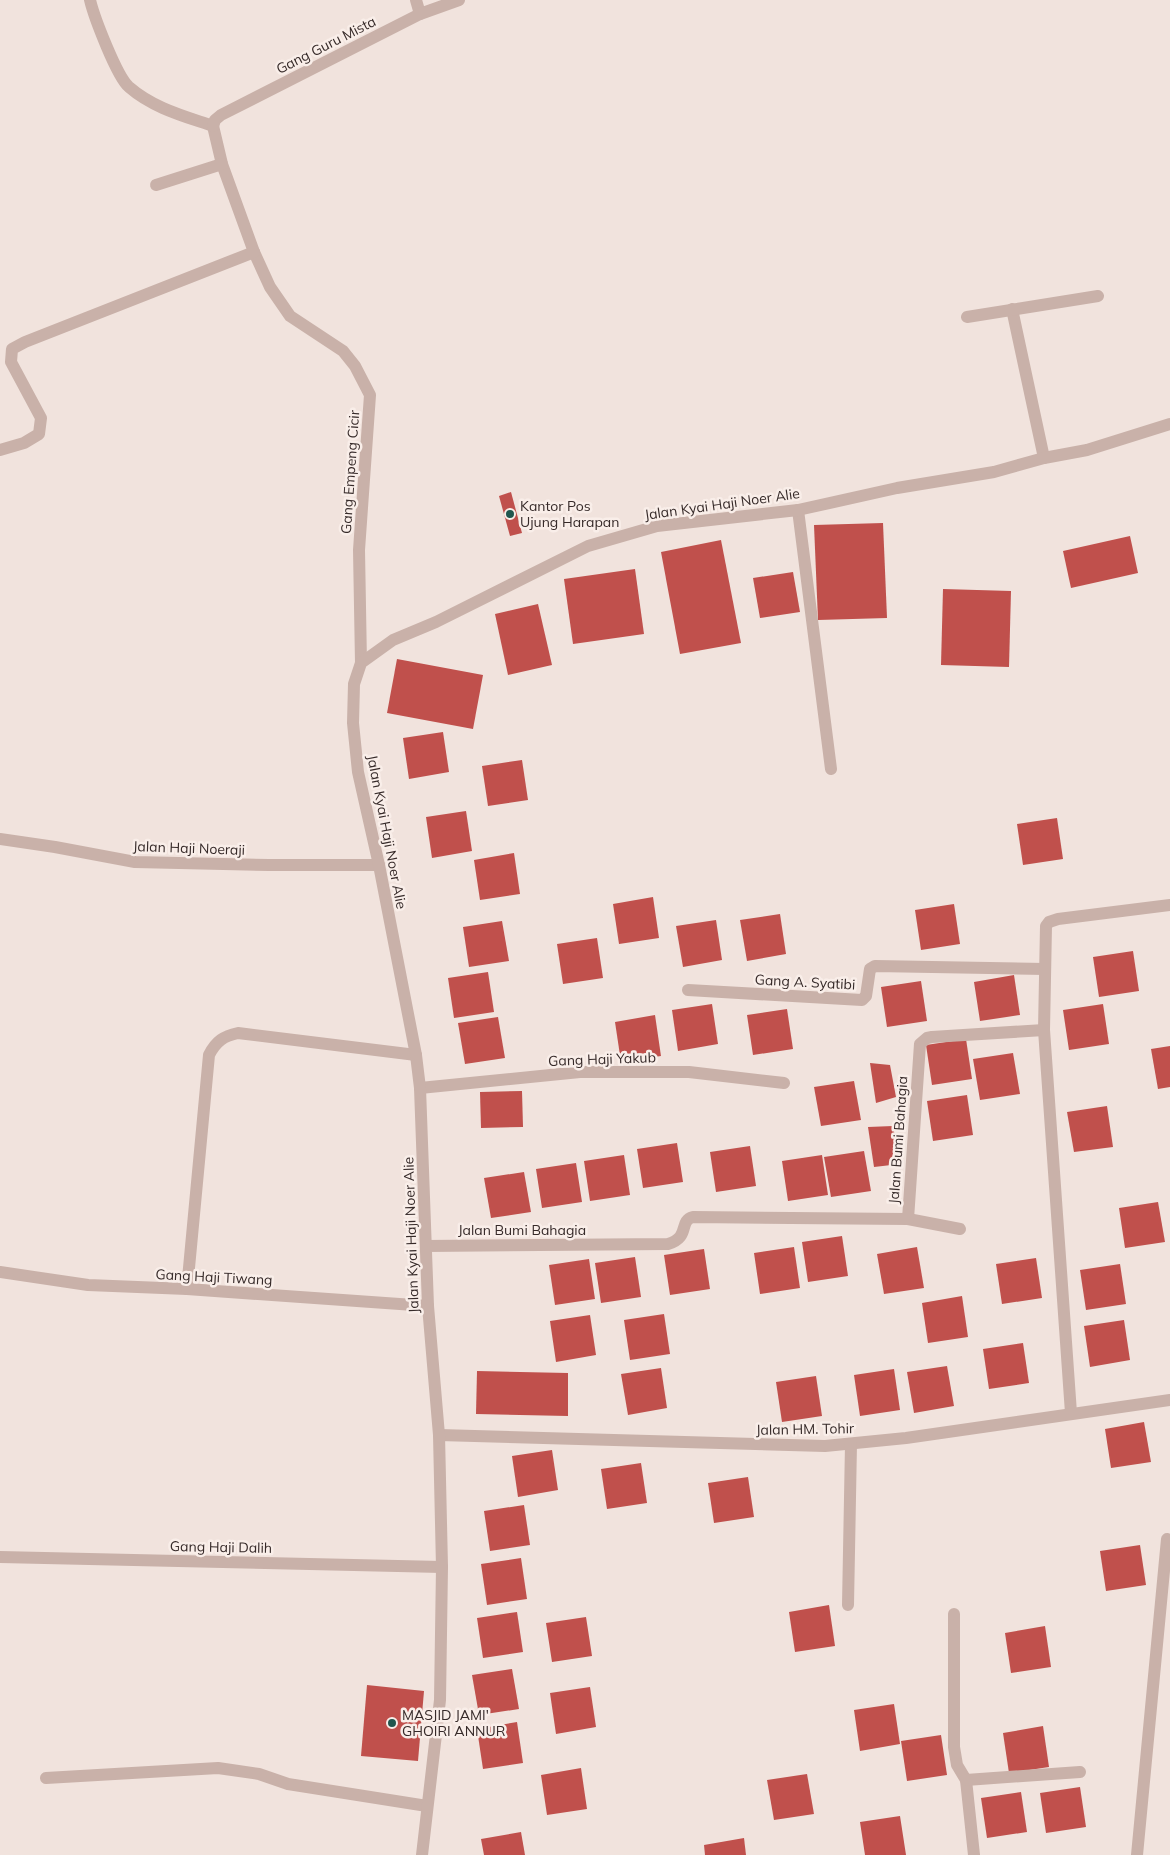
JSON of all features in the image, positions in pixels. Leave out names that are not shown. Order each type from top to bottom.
[{"type":"street","points":[[90,0],[94,17],[107,47],[128,86],[159,107],[213,126]]},
{"type":"street","points":[[416,0],[420,14]]},
{"type":"street","name":"Gang Guru Mista","points":[[213,126],[215,120],[221,115],[420,14],[459,0]]},
{"type":"street","name":"Gang Empeng Cicir","points":[[213,126],[222,164],[254,252],[270,287],[290,316],[343,351],[356,366],[370,395],[359,550],[361,663]]},
{"type":"street","points":[[156,185],[222,164]]},
{"type":"street","points":[[0,450],[24,443],[39,434],[41,418],[11,362],[12,349],[52,331],[254,252]]},
{"type":"street","points":[[967,317],[1098,296]]},
{"type":"street","points":[[1012,309],[1044,458]]},
{"type":"street","name":"Jalan Kyai Haji Noer Alie","points":[[422,1855],[440,1700],[442,1567],[438,1435],[428,1306],[420,1088],[416,1055],[379,865],[358,772],[353,723],[354,684],[361,663],[393,640],[452,614],[588,546],[657,526],[798,510],[897,488],[994,472],[1044,458],[1087,450],[1170,424]]},
{"type":"street","points":[[798,510],[831,769]]},
{"type":"street","name":"Jalan Haji Noeraji","points":[[0,839],[135,862],[379,865]]},
{"type":"street","points":[[1070,1413],[1044,1030],[1046,926],[1052,920],[1170,905]]},
{"type":"street","name":"Gang A. Syatibi","points":[[688,990],[862,1000],[866,996],[870,969],[875,966],[1044,969]]},
{"type":"street","name":"Jalan Bumi Bahagia","points":[[426,1246],[668,1244],[676,1242],[682,1237],[686,1222],[689,1218],[694,1217],[908,1219],[920,1044],[927,1038],[932,1037],[1044,1030]]},
{"type":"street","points":[[187,1289],[210,1054],[214,1044],[228,1035],[238,1033],[416,1055]]},
{"type":"street","name":"Gang Haji Yakub","points":[[420,1088],[580,1072],[689,1072],[784,1083]]},
{"type":"street","points":[[908,1219],[960,1229]]},
{"type":"street","name":"Gang Haji Tiwang","points":[[0,1272],[88,1285],[187,1289],[428,1306]]},
{"type":"street","name":"Jalan HM. Tohir","points":[[438,1435],[825,1446],[983,1427],[1170,1400]]},
{"type":"street","points":[[848,1605],[851,1444]]},
{"type":"street","points":[[1137,1855],[1167,1539]]},
{"type":"street","name":"Gang Haji Dalih","points":[[0,1557],[442,1567]]},
{"type":"street","points":[[954,1614],[954,1747],[957,1766],[966,1780],[974,1855]]},
{"type":"street","points":[[46,1778],[218,1768],[259,1774],[288,1784],[427,1806]]},
{"type":"street","points":[[966,1780],[1080,1772]]},
{"type":"building","name":"Kantor Pos Ujung Harapan","points":[[511,492],[522,533],[510,536],[499,496]]},
{"type":"building","points":[[883,523],[887,618],[818,620],[814,525]]},
{"type":"building","points":[[1130,536],[1138,573],[1071,588],[1063,551]]},
{"type":"building","points":[[721,540],[741,643],[680,654],[661,552]]},
{"type":"building","points":[[635,569],[644,634],[573,644],[564,579]]},
{"type":"building","points":[[793,572],[800,612],[760,618],[753,578]]},
{"type":"building","points":[[943,589],[1011,591],[1009,667],[941,665]]},
{"type":"building","points":[[538,604],[552,665],[508,675],[495,614]]},
{"type":"building","points":[[397,659],[483,675],[473,729],[387,713]]},
{"type":"building","points":[[443,732],[449,772],[409,779],[403,738]]},
{"type":"building","points":[[522,760],[528,800],[488,806],[482,766]]},
{"type":"building","points":[[466,811],[472,851],[432,858],[426,817]]},
{"type":"building","points":[[1057,818],[1063,859],[1023,865],[1017,824]]},
{"type":"building","points":[[514,853],[520,894],[480,900],[474,860]]},
{"type":"building","points":[[653,897],[659,938],[619,944],[613,904]]},
{"type":"building","points":[[954,904],[960,944],[921,950],[915,910]]},
{"type":"building","points":[[780,914],[786,954],[747,961],[740,920]]},
{"type":"building","points":[[716,920],[722,960],[683,967],[676,926]]},
{"type":"building","points":[[502,921],[509,961],[469,967],[463,927]]},
{"type":"building","points":[[597,938],[603,978],[563,984],[557,944]]},
{"type":"building","points":[[1133,951],[1139,991],[1099,997],[1093,957]]},
{"type":"building","points":[[488,972],[494,1012],[454,1018],[448,978]]},
{"type":"building","points":[[1014,975],[1020,1015],[980,1021],[974,982]]},
{"type":"building","points":[[921,981],[927,1021],[887,1027],[881,987]]},
{"type":"building","points":[[712,1004],[718,1044],[678,1051],[672,1010]]},
{"type":"building","points":[[1103,1004],[1109,1044],[1069,1050],[1063,1010]]},
{"type":"building","points":[[787,1009],[793,1049],[753,1055],[747,1015]]},
{"type":"building","points":[[655,1015],[661,1056],[621,1062],[615,1022]]},
{"type":"building","points":[[498,1017],[505,1058],[465,1064],[458,1023]]},
{"type":"building","points":[[966,1039],[972,1079],[932,1085],[926,1045]]},
{"type":"building","points":[[1170,1046],[1170,1087],[1158,1089],[1151,1049]]},
{"type":"building","points":[[1013,1053],[1020,1094],[980,1100],[973,1059]]},
{"type":"building","points":[[870,1063],[890,1065],[896,1097],[876,1103]]},
{"type":"building","points":[[854,1081],[861,1120],[821,1126],[814,1087]]},
{"type":"building","points":[[522,1091],[523,1127],[481,1128],[480,1092]]},
{"type":"building","points":[[967,1095],[973,1135],[933,1141],[927,1101]]},
{"type":"building","points":[[1107,1106],[1113,1147],[1074,1152],[1067,1112]]},
{"type":"building","points":[[893,1126],[900,1164],[874,1167],[868,1127]]},
{"type":"building","points":[[677,1143],[683,1182],[643,1188],[637,1149]]},
{"type":"building","points":[[750,1146],[756,1186],[716,1192],[710,1152]]},
{"type":"building","points":[[864,1151],[871,1191],[831,1197],[824,1157]]},
{"type":"building","points":[[624,1155],[630,1195],[590,1201],[584,1161]]},
{"type":"building","points":[[822,1155],[828,1195],[788,1201],[782,1161]]},
{"type":"building","points":[[576,1163],[582,1202],[542,1208],[536,1169]]},
{"type":"building","points":[[524,1172],[531,1212],[491,1218],[484,1178]]},
{"type":"building","points":[[1158,1202],[1165,1242],[1125,1248],[1119,1208]]},
{"type":"building","points":[[842,1236],[848,1276],[808,1282],[802,1242]]},
{"type":"building","points":[[794,1247],[800,1288],[760,1294],[754,1253]]},
{"type":"building","points":[[917,1247],[924,1288],[884,1294],[877,1254]]},
{"type":"building","points":[[704,1249],[710,1289],[670,1295],[664,1255]]},
{"type":"building","points":[[635,1257],[641,1297],[601,1303],[595,1263]]},
{"type":"building","points":[[1036,1258],[1042,1298],[1002,1304],[996,1264]]},
{"type":"building","points":[[589,1259],[595,1299],[555,1305],[549,1265]]},
{"type":"building","points":[[1120,1264],[1126,1304],[1086,1310],[1080,1270]]},
{"type":"building","points":[[962,1296],[968,1337],[928,1343],[922,1303]]},
{"type":"building","points":[[664,1314],[670,1354],[630,1360],[624,1320]]},
{"type":"building","points":[[590,1315],[596,1355],[556,1362],[550,1321]]},
{"type":"building","points":[[1124,1320],[1130,1360],[1090,1367],[1084,1326]]},
{"type":"building","points":[[1023,1343],[1029,1383],[989,1389],[983,1349]]},
{"type":"building","points":[[947,1366],[954,1406],[914,1413],[907,1372]]},
{"type":"building","points":[[661,1368],[667,1408],[628,1415],[621,1374]]},
{"type":"building","points":[[894,1369],[900,1410],[860,1416],[854,1375]]},
{"type":"building","points":[[477,1371],[568,1373],[568,1416],[476,1414]]},
{"type":"building","points":[[816,1376],[822,1416],[782,1422],[776,1382]]},
{"type":"building","points":[[1144,1422],[1151,1462],[1111,1468],[1105,1429]]},
{"type":"building","points":[[552,1450],[558,1490],[518,1497],[512,1456]]},
{"type":"building","points":[[641,1463],[647,1503],[607,1509],[601,1469]]},
{"type":"building","points":[[748,1477],[754,1517],[714,1523],[708,1483]]},
{"type":"building","points":[[524,1505],[530,1545],[490,1551],[484,1511]]},
{"type":"building","points":[[1140,1545],[1146,1585],[1106,1591],[1100,1551]]},
{"type":"building","points":[[521,1558],[527,1599],[487,1605],[481,1564]]},
{"type":"building","points":[[829,1605],[835,1646],[795,1652],[789,1612]]},
{"type":"building","points":[[517,1612],[523,1652],[483,1658],[477,1618]]},
{"type":"building","points":[[586,1617],[592,1656],[552,1662],[546,1623]]},
{"type":"building","points":[[1045,1626],[1051,1667],[1011,1673],[1005,1633]]},
{"type":"building","points":[[512,1669],[519,1709],[479,1715],[472,1675]]},
{"type":"building","name":"MASJID JAMI' GHOIRI ANNUR","points":[[367,1685],[424,1691],[418,1761],[361,1756]]},
{"type":"building","points":[[590,1687],[596,1727],[556,1734],[550,1693]]},
{"type":"building","points":[[894,1704],[900,1744],[860,1751],[854,1710]]},
{"type":"building","points":[[517,1722],[523,1763],[483,1769],[477,1729]]},
{"type":"building","points":[[1043,1726],[1049,1767],[1009,1773],[1003,1733]]},
{"type":"building","points":[[941,1735],[947,1775],[907,1781],[901,1741]]},
{"type":"building","points":[[581,1768],[587,1809],[547,1815],[541,1775]]},
{"type":"building","points":[[807,1774],[814,1814],[774,1820],[767,1780]]},
{"type":"building","points":[[1080,1787],[1086,1827],[1046,1833],[1040,1793]]},
{"type":"building","points":[[1021,1792],[1027,1832],[987,1838],[981,1798]]},
{"type":"building","points":[[900,1816],[906,1855],[865,1855],[860,1822]]},
{"type":"building","points":[[521,1832],[525,1855],[484,1855],[481,1839]]},
{"type":"building","points":[[744,1838],[746,1855],[705,1855],[704,1845]]},
{"type":"place","name":"Kantor Pos Ujung Harapan","points":[[510,514]]},
{"type":"place","name":"MASJID JAMI' GHOIRI ANNUR","points":[[392,1723]]}]
